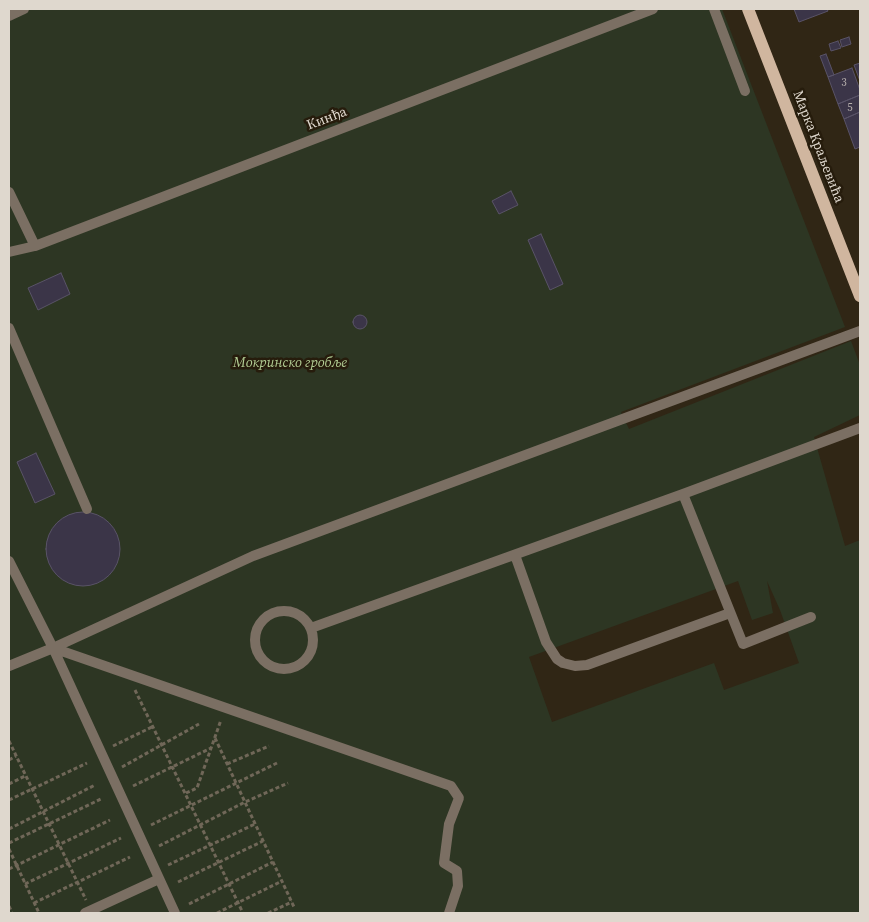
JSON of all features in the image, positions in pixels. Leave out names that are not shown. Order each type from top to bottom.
[{"type":"main road","name":"Марка Краљевића","points":[[748,9],[860,296]]},
{"type":"lane","points":[[9,16],[24,9]]},
{"type":"lane","name":"Кинђа","points":[[9,252],[35,246],[653,9]]},
{"type":"lane","points":[[714,9],[745,92]]},
{"type":"lane","points":[[9,192],[35,246]]},
{"type":"lane","points":[[9,328],[87,509]]},
{"type":"lane","points":[[9,666],[53,648],[253,556],[860,331]]},
{"type":"lane","points":[[311,628],[860,428]]},
{"type":"lane","points":[[683,494],[743,644],[811,617]]},
{"type":"lane","points":[[515,554],[546,642],[557,659],[563,663],[575,666],[587,665],[730,613]]},
{"type":"lane","points":[[9,561],[53,648],[175,913]]},
{"type":"lane","points":[[285,611],[294,613],[306,620],[311,628],[314,638],[312,648],[308,656],[298,666],[278,669],[265,662],[259,655],[256,642],[257,632],[264,620],[271,614],[285,611]]},
{"type":"lane","points":[[53,648],[451,786],[459,798],[449,824],[444,863],[457,871],[458,886],[449,913]]},
{"type":"lane","points":[[88,912],[159,879]]},
{"type":"path","points":[[124,672],[142,701],[243,913]]},
{"type":"path","points":[[186,794],[197,788],[225,708]]},
{"type":"path","points":[[122,767],[198,724]]},
{"type":"path","points":[[113,746],[154,726]]},
{"type":"path","points":[[215,738],[294,907]]},
{"type":"path","points":[[9,741],[77,882],[88,912]]},
{"type":"path","points":[[227,764],[270,746]]},
{"type":"path","points":[[133,786],[211,748]]},
{"type":"path","points":[[9,760],[16,756]]},
{"type":"path","points":[[9,800],[87,763]]},
{"type":"path","points":[[152,825],[277,763]]},
{"type":"path","points":[[9,784],[25,776]]},
{"type":"path","points":[[158,846],[245,802],[288,784]]},
{"type":"path","points":[[9,829],[95,785]]},
{"type":"path","points":[[9,843],[102,799]]},
{"type":"path","points":[[9,869],[110,820]]},
{"type":"path","points":[[168,865],[255,824]]},
{"type":"path","points":[[25,884],[121,838]]},
{"type":"path","points":[[178,882],[263,841]]},
{"type":"path","points":[[9,849],[39,913]]},
{"type":"path","points":[[34,903],[130,857]]},
{"type":"path","points":[[190,904],[273,862]]},
{"type":"path","points":[[217,913],[282,881]]},
{"type":"path","points":[[268,913],[292,902]]},
{"type":"path","points":[[9,906],[12,913]]},
{"type":"green space","name":"Мокринско гробље","points":[[9,9],[722,9],[845,327],[621,412],[629,429],[851,341],[860,365],[860,415],[814,437],[845,546],[860,540],[860,913],[9,913]],"holes":[[[738,581],[752,620],[773,613],[767,581],[780,610],[799,663],[724,690],[714,663],[552,722],[529,657]]]},
{"type":"building","points":[[794,9],[827,9],[828,11],[799,22]]},
{"type":"building","points":[[849,37],[851,44],[842,47],[840,40]]},
{"type":"building","points":[[838,41],[841,48],[831,51],[829,44]]},
{"type":"building","points":[[826,54],[834,75],[828,77],[820,56]]},
{"type":"building","points":[[860,63],[860,81],[854,65]]},
{"type":"building","points":[[852,68],[860,95],[838,104],[828,77]]},
{"type":"building","points":[[860,95],[860,112],[844,119],[838,104]]},
{"type":"building","points":[[860,112],[860,147],[855,149],[844,119]]},
{"type":"building","points":[[511,191],[518,205],[499,214],[492,201]]},
{"type":"building","points":[[541,234],[563,284],[550,290],[528,240]]},
{"type":"building","points":[[61,273],[70,294],[38,310],[28,288]]},
{"type":"building","points":[[360,315],[365,317],[367,322],[365,327],[360,329],[355,327],[353,322],[355,317]]},
{"type":"building","points":[[36,453],[55,494],[35,503],[17,462]]},
{"type":"building","points":[[83,512],[97,515],[109,523],[117,535],[120,549],[117,563],[109,575],[97,583],[83,586],[69,583],[57,575],[49,563],[46,549],[49,535],[57,523],[69,515]]}]
